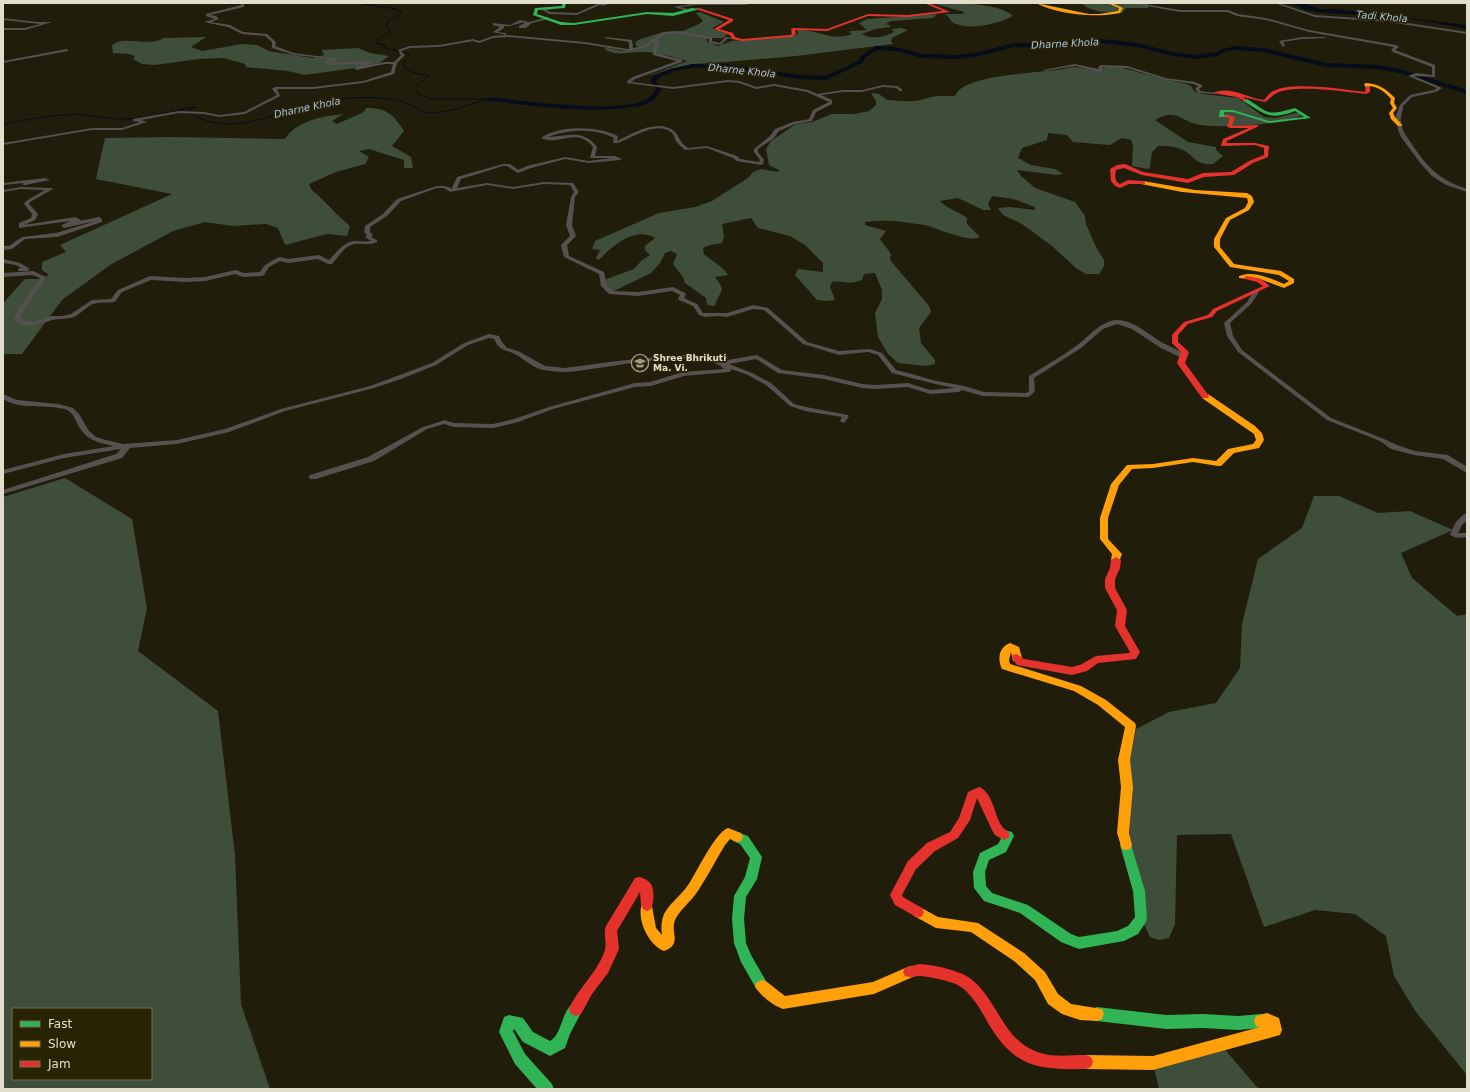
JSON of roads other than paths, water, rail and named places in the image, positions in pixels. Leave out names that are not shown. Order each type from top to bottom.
[{"type":"street","points":[[242,3],[243,6],[209,14],[207,16],[215,17],[217,19],[206,22],[229,26],[242,33],[266,35],[274,42],[273,47],[294,54],[338,59],[326,62],[327,64],[370,62],[356,69],[385,63],[395,63]]},
{"type":"street","points":[[562,5],[543,10],[553,13],[577,14],[600,4],[603,5],[610,3]]},
{"type":"street","points":[[733,38],[732,34],[716,29],[732,21],[730,19],[714,14],[708,10],[687,10],[676,7],[697,4],[722,3],[732,5],[754,3]]},
{"type":"street","points":[[3,144],[92,129],[122,129],[145,122],[134,120],[179,112],[204,113],[219,116],[245,113],[279,95],[274,89],[276,88],[313,88],[363,82],[393,73],[395,63],[403,55],[399,51],[410,47],[439,46],[473,40],[479,42],[493,37],[521,36],[631,50],[644,47],[664,33],[676,32],[711,38],[710,42],[714,44],[721,44],[726,38],[742,40],[791,36],[794,34],[793,29],[798,27],[827,30],[852,22],[864,16],[908,16],[948,12],[926,3]]},
{"type":"street","points":[[1038,3],[1079,14],[1104,15],[1120,12],[1121,8],[1109,3]]},
{"type":"street","points":[[1132,3],[1180,11],[1228,11],[1236,15],[1266,19],[1302,29],[1397,47],[1393,51],[1410,56],[1434,67],[1434,76],[1416,74],[1410,76],[1440,88],[1435,91],[1416,94],[1407,98],[1401,106],[1398,116],[1402,134],[1411,145],[1416,156],[1434,176],[1449,186],[1467,191]]},
{"type":"street","points":[[1276,3],[1315,16],[1388,21],[1467,33]]},
{"type":"street","points":[[562,5],[535,10],[535,15],[548,18],[555,23],[565,24],[606,21],[618,16],[633,14],[680,14],[687,10]]},
{"type":"street","points":[[531,38],[522,35],[499,34],[495,32],[503,27],[494,24],[511,26],[520,21],[528,22],[520,27],[525,28],[531,22],[548,18]]},
{"type":"street","points":[[3,19],[37,23],[50,22],[25,29],[3,29]]},
{"type":"street","points":[[606,38],[631,41],[631,50]]},
{"type":"street","points":[[1283,46],[1281,41],[1289,38],[1362,41]]},
{"type":"street","points":[[457,190],[454,186],[458,178],[503,165],[508,165],[518,172],[529,167],[565,158],[576,158],[589,162],[620,159],[615,157],[592,157],[595,147],[592,142],[586,138],[573,136],[543,138],[570,130],[583,130],[611,134],[616,137],[615,142],[618,142],[640,132],[653,128],[664,127],[673,132],[678,138],[678,141],[686,149],[707,147],[735,157],[738,160],[761,164],[762,160],[756,152],[756,149],[772,137],[777,130],[794,123],[811,120],[814,111],[831,103],[829,100],[815,95],[808,90],[798,90],[776,85],[756,88],[740,82],[728,81],[673,88],[630,84],[628,82],[634,78],[681,61],[654,54],[657,43],[656,39]]},
{"type":"street","points":[[3,62],[66,50]]},
{"type":"street","points":[[1045,70],[1075,65],[1100,71],[1101,66],[1127,66],[1166,79],[1195,83],[1200,85],[1200,88],[1197,89],[1199,92],[1237,92],[1256,101],[1265,101],[1274,92],[1308,88],[1366,93],[1368,92],[1368,86],[1366,84],[1372,84],[1384,88],[1393,99],[1392,103],[1395,108],[1391,113],[1393,118],[1400,125]]},
{"type":"street","points":[[815,95],[843,91],[862,91],[883,86],[897,87],[901,90]]},
{"type":"street","points":[[547,1089],[520,1059],[506,1032],[509,1022],[518,1023],[528,1037],[550,1049],[560,1043],[564,1031],[587,990],[603,969],[612,950],[611,930],[624,905],[639,882],[646,887],[648,922],[654,938],[664,944],[669,940],[667,927],[670,916],[691,891],[721,841],[728,833],[744,840],[756,857],[751,879],[740,896],[738,919],[740,943],[746,958],[763,987],[784,1003],[874,988],[916,970],[941,974],[965,982],[980,998],[1005,1039],[1024,1054],[1052,1063],[1100,1061],[1153,1063],[1275,1030],[1274,1023],[1267,1020],[1238,1023],[1203,1021],[1166,1022],[1134,1017],[1080,1013],[1067,1009],[1054,999],[1040,976],[1019,957],[973,927],[936,922],[899,901],[896,895],[912,865],[931,847],[954,835],[964,820],[972,794],[979,792],[984,796],[992,811],[994,826],[998,832],[1008,836],[1006,844],[998,852],[984,857],[979,872],[980,888],[988,897],[1024,909],[1066,938],[1079,943],[1119,937],[1133,930],[1141,918],[1139,892],[1123,834],[1127,787],[1124,760],[1131,726],[1113,709],[1097,698],[1070,686],[1017,672],[1006,666],[1004,660],[1006,650],[1010,647],[1015,649],[1018,653],[1017,658],[1021,662],[1072,671],[1083,668],[1096,660],[1132,656],[1135,652],[1120,626],[1122,610],[1110,588],[1110,579],[1115,568],[1117,554],[1104,539],[1104,518],[1115,484],[1130,467],[1153,466],[1193,460],[1218,464],[1231,451],[1256,446],[1260,440],[1258,433],[1252,428],[1214,404],[1202,394],[1181,363],[1185,352],[1175,343],[1175,335],[1186,323],[1210,316],[1215,310],[1266,286],[1266,284],[1259,280],[1241,277],[1244,275],[1257,276],[1284,286],[1292,280],[1281,273],[1232,266],[1218,247],[1217,239],[1228,219],[1247,209],[1251,202],[1250,197],[1240,193],[1223,195],[1165,189],[1139,182],[1128,182],[1120,186],[1115,184],[1112,179],[1113,169],[1119,166],[1125,166],[1142,173],[1188,181],[1203,176],[1232,174],[1251,162],[1266,156],[1266,147],[1262,145],[1240,143],[1223,145],[1226,140],[1257,126],[1231,127],[1229,126],[1233,117],[1221,116],[1222,110],[1233,111],[1269,122],[1284,122],[1309,118],[1295,109],[1278,116],[1267,115],[1242,98],[1215,93]]},
{"type":"street","points":[[3,184],[45,179],[48,180],[3,189]]},
{"type":"street","points":[[3,275],[33,273],[42,277],[22,308],[17,319],[25,323],[36,324],[52,318],[62,318],[73,315],[94,302],[113,302],[120,291],[150,278],[185,280],[205,279],[236,272],[243,275],[262,274],[267,266],[279,259],[288,261],[319,257],[330,263],[345,246],[353,243],[371,243],[375,241],[368,238],[370,235],[367,232],[368,226],[385,215],[399,200],[437,187],[445,187],[450,191],[487,184],[513,188],[544,183],[571,184],[577,192],[573,197],[569,225],[573,236],[564,244],[568,257],[602,273],[604,286],[611,293],[638,294],[674,289],[683,294],[681,299],[695,305],[701,314],[705,316],[718,314],[727,315],[753,307],[761,307],[766,309],[805,343],[839,353],[868,350],[880,354],[894,372],[910,375],[931,382],[964,388],[974,392]]},
{"type":"street","points":[[3,189],[51,189],[28,200],[26,204],[35,214],[33,219],[21,224],[21,227],[54,223],[76,218],[78,220],[64,226],[99,219],[99,222],[85,225],[57,235],[24,238],[10,248],[3,248]]},
{"type":"street","points":[[3,261],[18,264],[27,269],[3,271]]},
{"type":"street","points":[[1256,292],[1249,302],[1228,323],[1230,336],[1240,351],[1329,418],[1382,440],[1394,447],[1414,453],[1445,457],[1467,471]]},
{"type":"street","points":[[722,363],[757,357],[780,372],[824,376],[862,386],[875,387],[908,385],[930,392],[954,390],[983,394],[1028,395],[1032,391],[1031,377],[1079,348],[1101,328],[1116,322],[1135,327],[1159,344],[1177,352],[1184,357]]},
{"type":"street","points":[[3,472],[64,456],[128,446],[177,442],[227,431],[284,410],[372,387],[419,370],[440,360],[466,344],[489,336],[497,337],[499,343],[505,349],[516,352],[543,368],[564,370],[616,363],[681,357],[699,358],[722,363],[753,375],[775,389],[786,402],[804,409],[827,411],[846,416],[843,421]]},
{"type":"street","points":[[314,477],[371,459],[425,428],[444,422],[454,425],[492,426],[516,421],[551,408],[635,385],[651,384],[683,374],[729,370],[722,363]]},
{"type":"street","points":[[3,396],[17,402],[66,407],[76,412],[89,436],[102,442],[128,446]]},
{"type":"street","points":[[3,492],[119,456],[128,446]]},
{"type":"street","points":[[1467,516],[1455,528],[1454,534],[1460,536],[1467,534]]},
{"type":"water","name":"Tadi Khola","points":[[1292,3],[1303,3],[1319,9],[1336,9],[1467,25],[1467,29],[1414,19],[1317,12],[1305,10]]},
{"type":"waterway","points":[[366,3],[364,4],[395,9],[402,13],[388,21],[387,26],[391,30],[375,43],[384,45],[385,48],[410,54],[404,62],[404,67],[412,72],[429,76],[415,87],[419,95],[432,99],[487,99]]},
{"type":"waterway","name":"Dharne Khola","points":[[490,99],[603,108],[625,106],[644,103],[655,96],[659,89],[653,81],[655,77],[672,70],[692,66],[718,65],[800,77],[826,78],[860,62],[864,56],[876,48],[896,49],[922,56],[957,57],[975,55],[1014,45],[1047,46],[1093,40],[1137,45],[1173,54],[1195,57],[1218,54],[1224,50],[1237,48],[1263,50],[1327,65],[1378,67],[1400,71],[1467,92]]},
{"type":"waterway","name":"Dharne Khola","points":[[3,124],[50,116],[76,114],[117,119],[135,119],[195,107],[188,112],[206,121],[225,124],[243,123],[262,119],[318,102],[337,99],[389,99],[409,104],[427,113],[438,113],[453,110],[490,99]]},
{"type":"place","name":"Shree Bhrikuti Ma. Vi.","points":[[640,363]]}]
